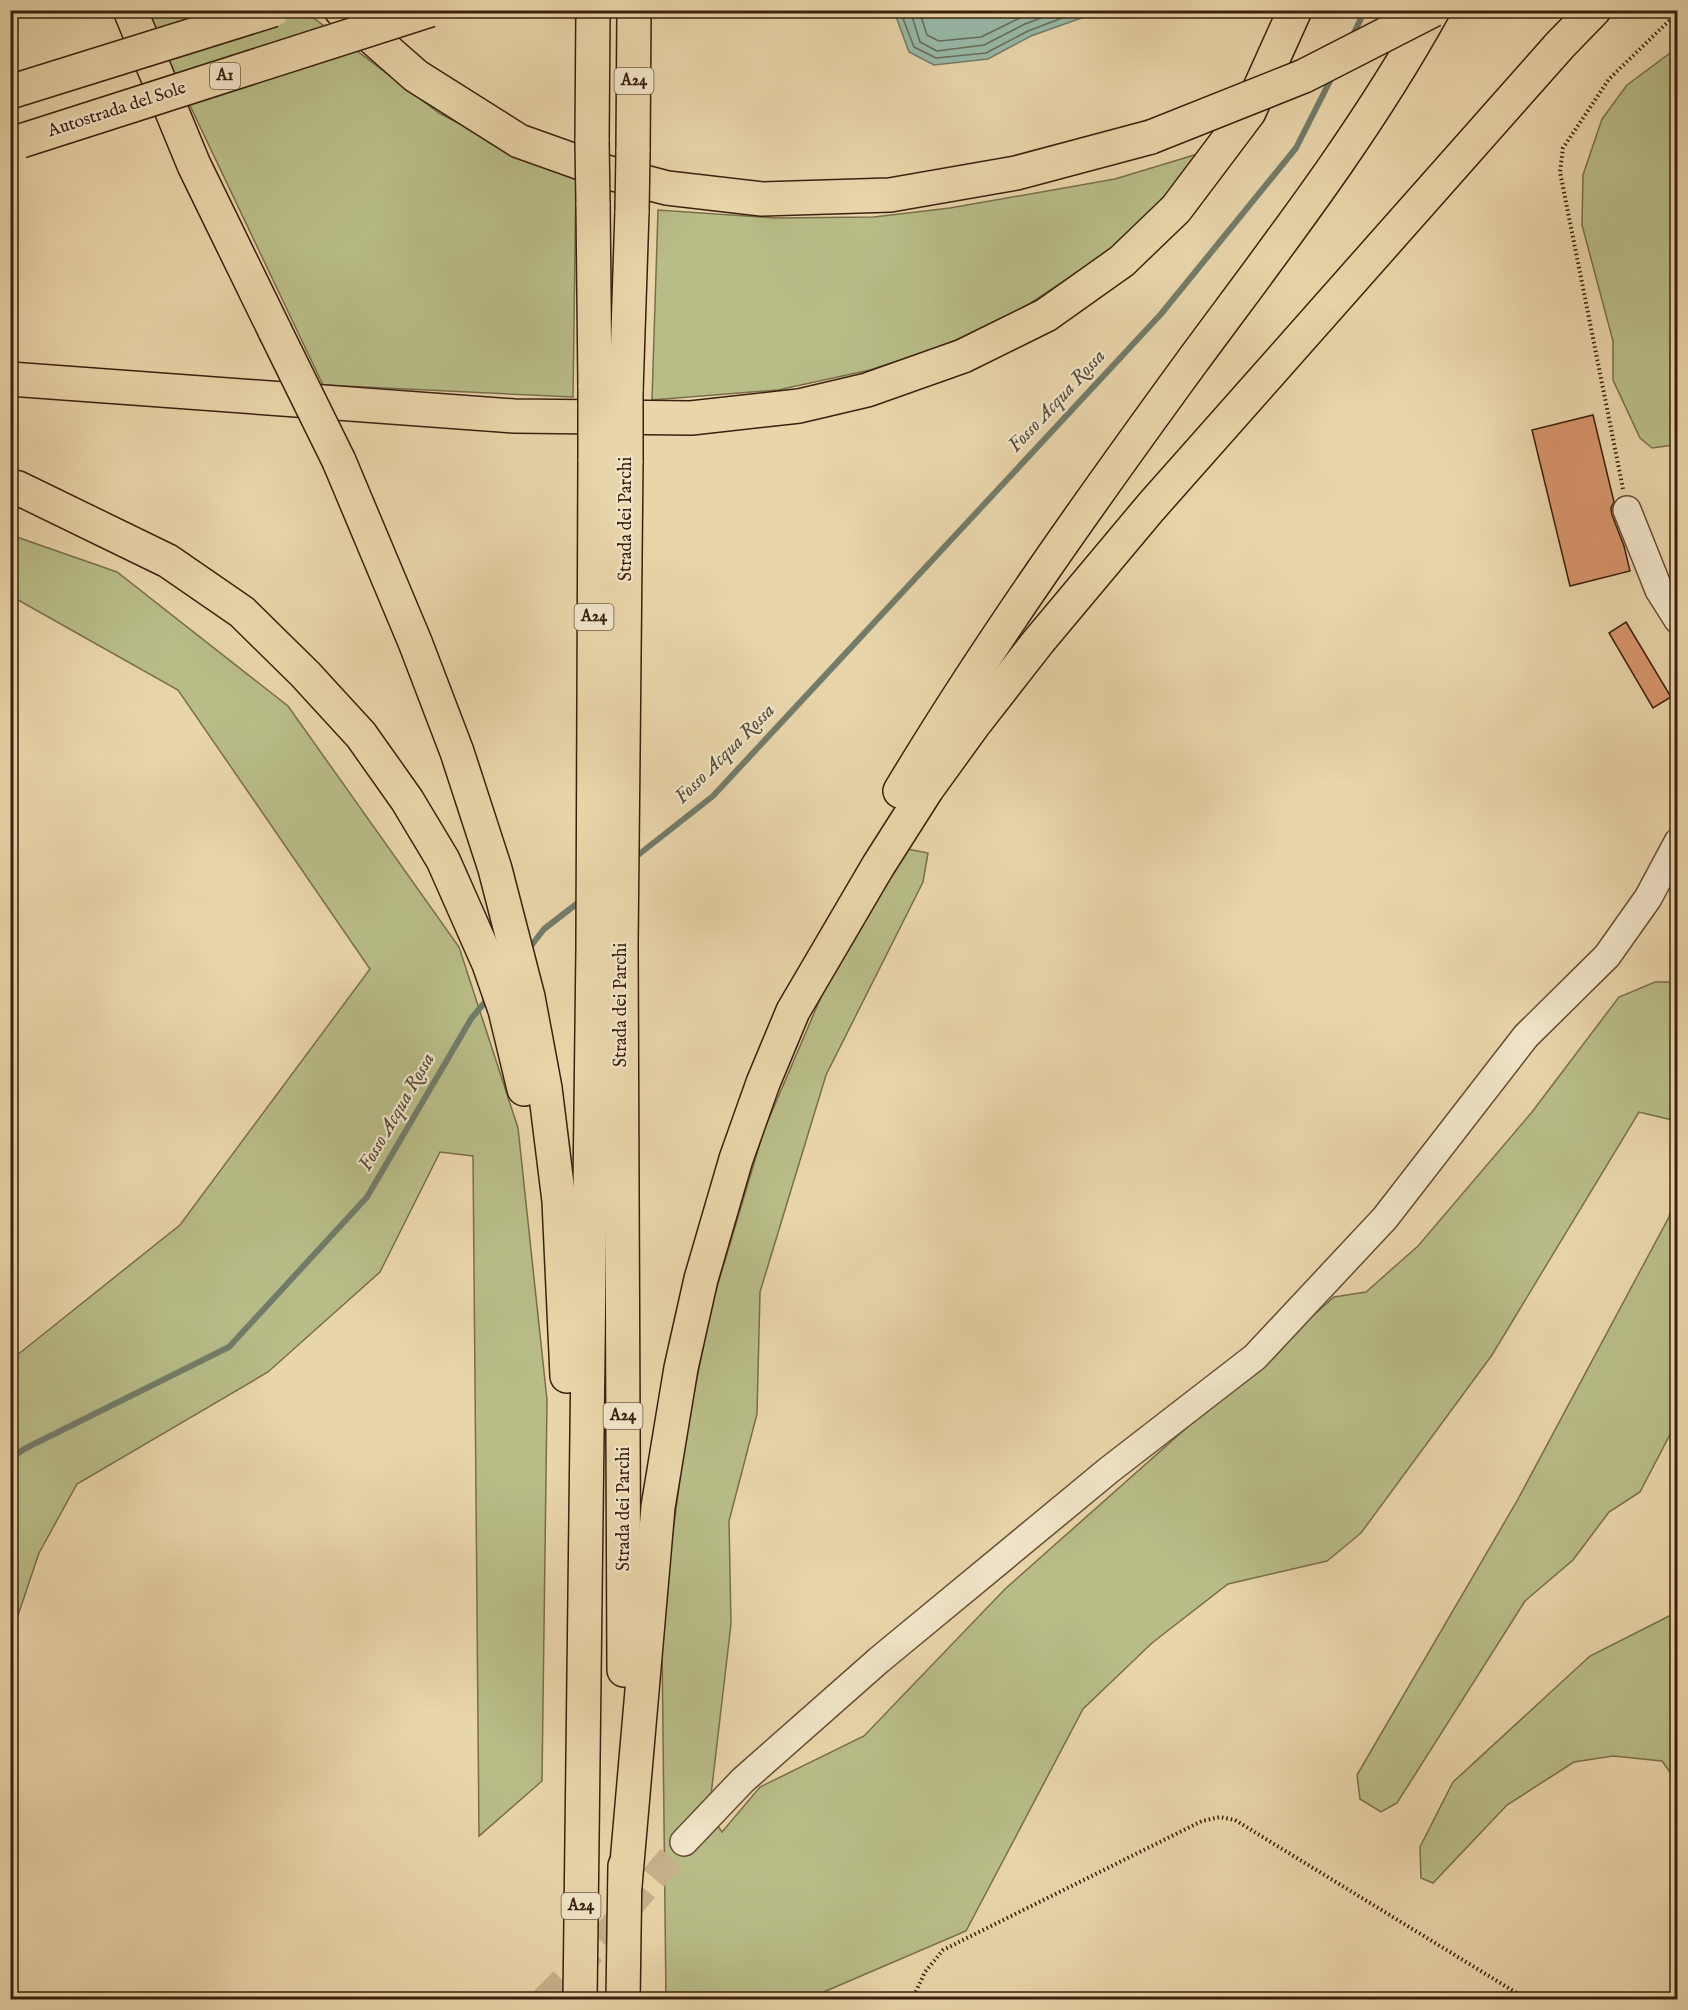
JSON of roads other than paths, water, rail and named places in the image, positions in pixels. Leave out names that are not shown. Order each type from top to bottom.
[{"type":"highway","points":[[130,10],[194,165],[339,460],[419,653],[457,752],[495,869],[516,1004],[545,1088],[559,1202],[582,1813]]},
{"type":"highway","points":[[10,92],[273,10]]},
{"type":"highway","points":[[341,10],[416,76],[519,141],[606,172],[666,188],[762,199],[890,195],[1016,173],[1151,137],[1304,76],[1433,10]]},
{"type":"highway","name":"Autostrada del Sole","points":[[16,142],[430,10]]},
{"type":"highway","points":[[10,379],[514,416],[691,418],[799,406],[867,390],[963,356],[1046,315],[1122,261],[1176,209],[1249,111],[1295,10]]},
{"type":"highway","points":[[625,1886],[658,1507],[681,1368],[701,1279],[736,1159],[763,1083],[813,960],[843,893],[889,810],[1003,629],[1079,518],[1336,163],[1396,73],[1433,10]]},
{"type":"highway","points":[[793,1011],[878,866],[927,789],[1038,642],[1151,507],[1560,45],[1594,10]]},
{"type":"highway","name":"Strada dei Parchi","points":[[580,2000],[582,1813],[607,947],[611,459],[611,390],[593,203],[593,13]]},
{"type":"highway","name":"Strada dei Parchi","points":[[611,390],[632,211],[634,16]]},
{"type":"highway","points":[[10,486],[168,561],[242,612],[305,674],[361,735],[407,800],[443,860],[489,964],[516,1004]]},
{"type":"highway","name":"Strada dei Parchi","points":[[607,947],[625,1886],[623,2000]]},
{"type":"lane","points":[[1628,510],[1659,590],[1677,620]]},
{"type":"lane","points":[[684,1842],[743,1780],[879,1660],[1109,1470],[1255,1357],[1385,1218],[1526,1036],[1607,956],[1648,898],[1677,842]]},
{"type":"water","points":[[899,11],[1101,11],[1031,36],[988,59],[934,65],[909,52],[895,14]]},
{"type":"waterway","name":"Fosso Acqua Rossa","points":[[1352,37],[1365,10]]},
{"type":"waterway","name":"Fosso Acqua Rossa","points":[[633,859],[713,796],[1161,314],[1296,148],[1333,75]]},
{"type":"waterway","name":"Fosso Acqua Rossa","points":[[527,951],[544,929],[583,899]]},
{"type":"waterway","name":"Fosso Acqua Rossa","points":[[10,1459],[24,1449],[229,1347],[367,1197],[471,1019],[490,996]]},
{"type":"tunnel","points":[[544,2000],[589,1955],[684,1842]]}]
